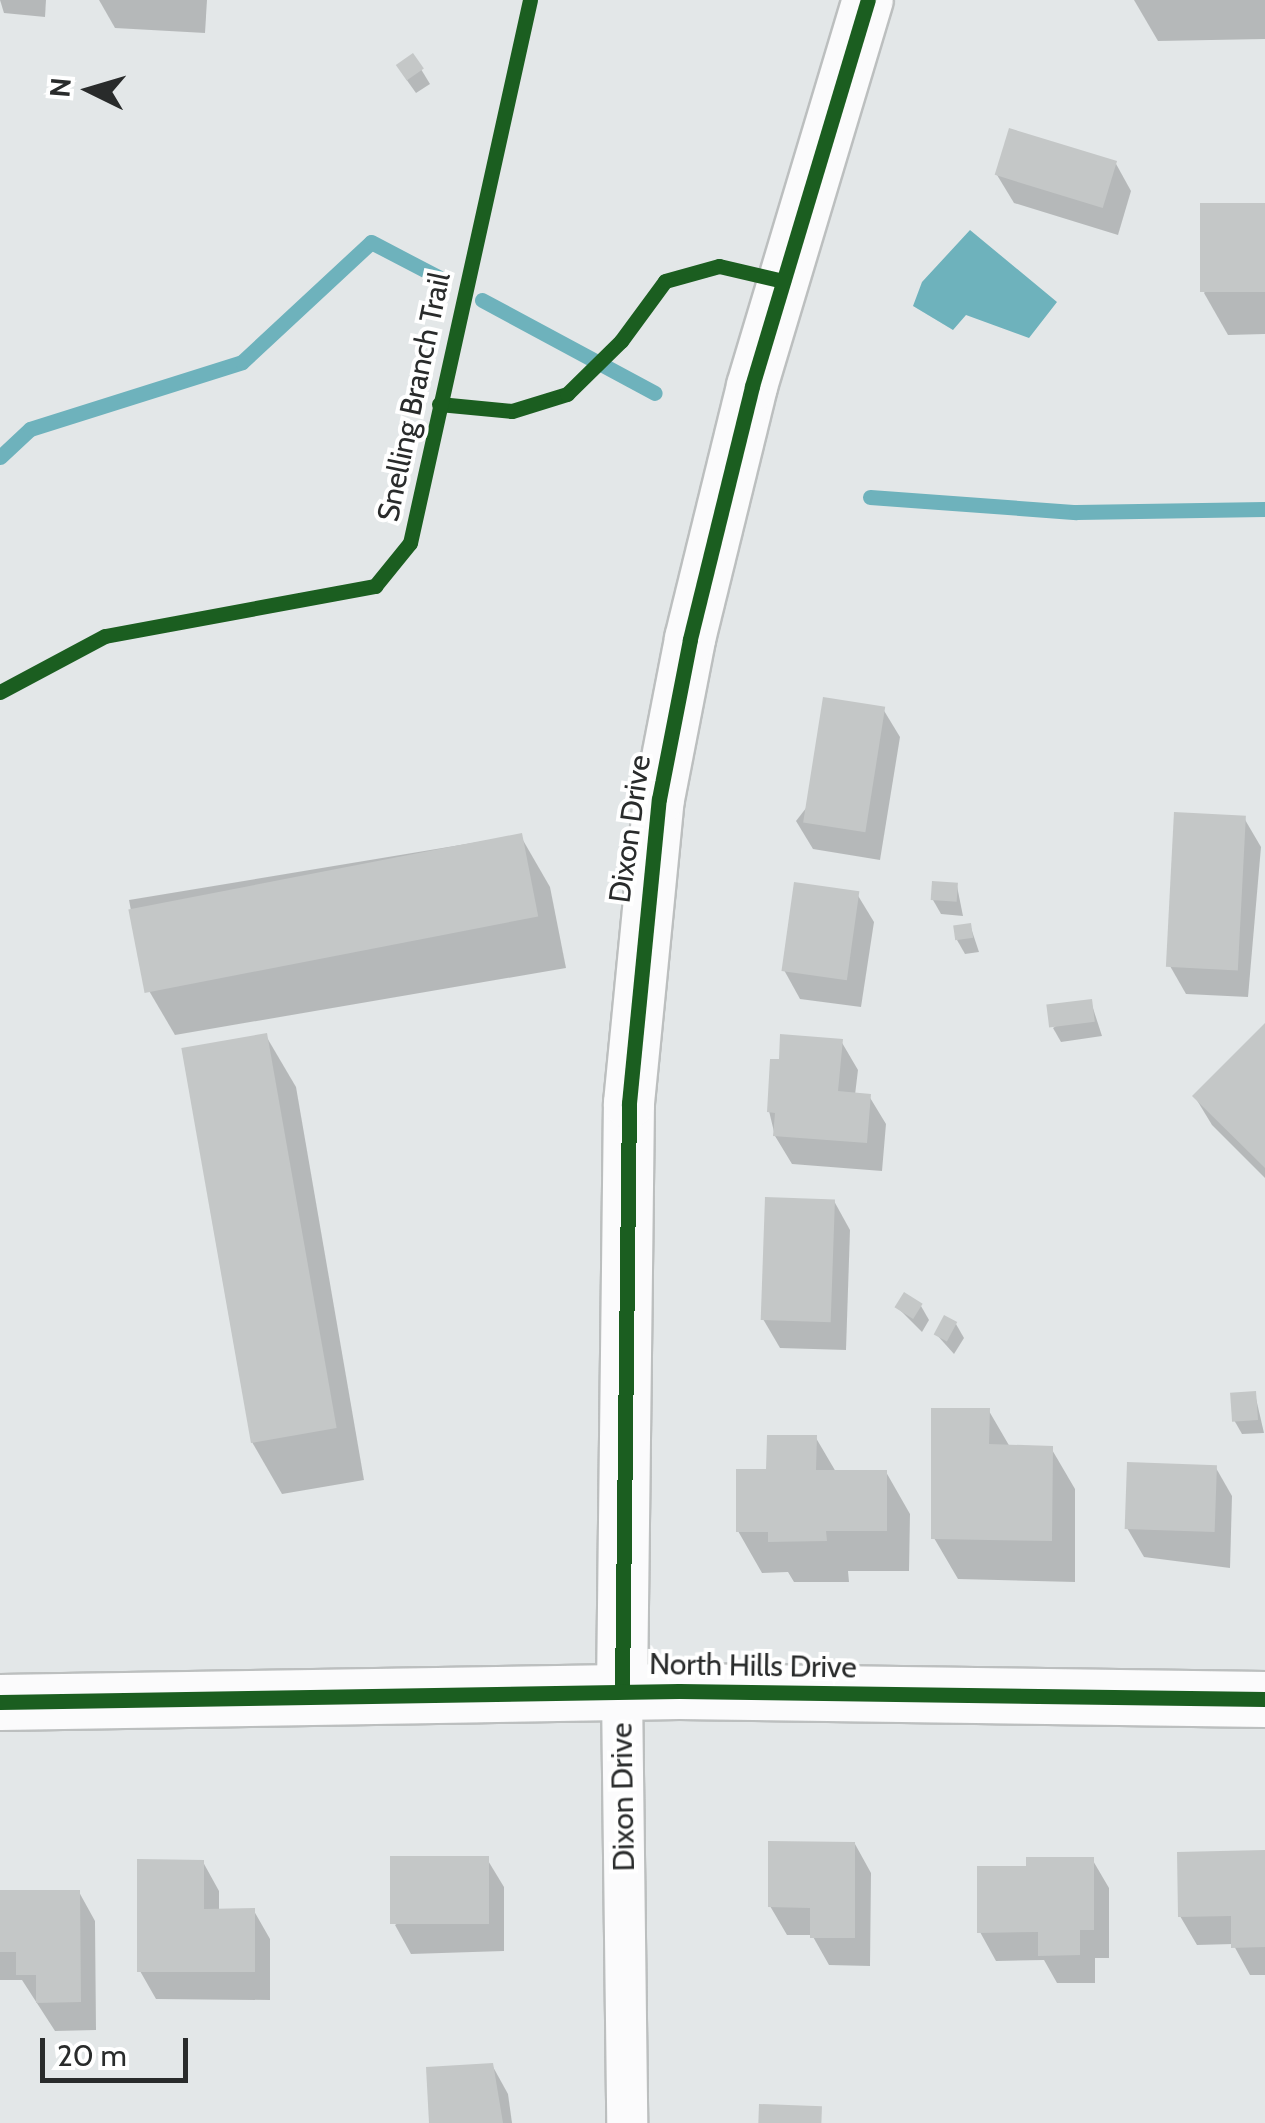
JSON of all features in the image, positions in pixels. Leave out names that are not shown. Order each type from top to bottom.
[{"type":"main road","name":"North Hills Drive","points":[[0,1702],[622,1691],[1265,1698]]},
{"type":"street","name":"Dixon Drive","points":[[627,2123],[622,1691],[628,1103],[659,799],[690,639],[752,386],[868,0]]},
{"type":"water","points":[[970,230],[1057,302],[1029,338],[966,315],[953,330],[913,306],[922,282]]},
{"type":"building","points":[[413,53],[424,69],[407,81],[396,65]]},
{"type":"building","points":[[1009,128],[1117,161],[1103,208],[995,175]]},
{"type":"building","points":[[1200,203],[1265,203],[1265,292],[1200,292]]},
{"type":"building","points":[[823,697],[885,707],[865,832],[803,822]]},
{"type":"building","points":[[1174,812],[1246,816],[1238,971],[1166,967]]},
{"type":"building","points":[[522,833],[538,916],[145,993],[128,910]]},
{"type":"building","points":[[932,881],[958,883],[957,902],[931,900]]},
{"type":"building","points":[[794,882],[859,891],[847,980],[781,971]]},
{"type":"building","points":[[971,923],[973,938],[955,940],[953,926]]},
{"type":"building","points":[[1092,999],[1095,1022],[1049,1027],[1046,1005]]},
{"type":"building","points":[[1265,1023],[1265,1168],[1192,1096]]},
{"type":"building","points":[[267,1033],[337,1428],[251,1443],[181,1048]]},
{"type":"building","points":[[780,1034],[843,1039],[838,1091],[871,1094],[867,1143],[773,1136],[775,1113],[767,1112],[770,1059],[779,1059]]},
{"type":"building","points":[[765,1197],[835,1199],[831,1322],[761,1320]]},
{"type":"building","points":[[904,1292],[923,1304],[913,1319],[894,1307]]},
{"type":"building","points":[[944,1315],[957,1322],[947,1341],[934,1334]]},
{"type":"building","points":[[1256,1391],[1258,1420],[1232,1422],[1230,1393]]},
{"type":"building","points":[[931,1408],[990,1408],[989,1444],[1053,1446],[1052,1541],[931,1539]]},
{"type":"building","points":[[767,1435],[817,1435],[816,1470],[887,1470],[887,1531],[826,1531],[827,1541],[768,1542],[768,1532],[736,1532],[736,1469],[766,1469]]},
{"type":"building","points":[[1127,1462],[1217,1465],[1215,1532],[1125,1529]]},
{"type":"building","points":[[768,1841],[855,1842],[855,1938],[810,1938],[810,1908],[768,1907]]},
{"type":"building","points":[[1265,1850],[1265,1947],[1231,1948],[1231,1916],[1178,1917],[1177,1852]]},
{"type":"building","points":[[390,1856],[489,1856],[489,1924],[390,1924]]},
{"type":"building","points":[[1026,1857],[1094,1857],[1094,1930],[1080,1930],[1080,1955],[1038,1956],[1038,1932],[977,1933],[977,1866],[1026,1866]]},
{"type":"building","points":[[137,1859],[204,1860],[204,1909],[255,1908],[255,1972],[137,1972]]},
{"type":"building","points":[[0,1890],[80,1890],[81,2002],[36,2003],[36,1975],[16,1975],[16,1952],[0,1952]]},
{"type":"building","points":[[493,2063],[503,2123],[429,2123],[426,2067]]},
{"type":"building","points":[[759,2104],[822,2106],[821,2123],[758,2123]]},
{"type":"waterway","points":[[0,457],[30,429],[242,362],[371,242],[438,277]]},
{"type":"waterway","points":[[482,300],[655,393]]},
{"type":"waterway","points":[[870,497],[1076,512],[1265,509]]},
{"type":"cycle path","name":"Snelling Branch Trail","points":[[0,692],[105,636],[375,586],[410,543],[530,0]]},
{"type":"cycle path","points":[[622,1691],[629,1103],[659,799],[690,639],[752,386],[868,0]]},
{"type":"cycle path","name":"Snelling Branch Trail","points":[[439,404],[512,411],[567,394],[621,341],[665,281],[719,266],[783,281]]},
{"type":"cycle path","points":[[0,1702],[679,1691],[1265,1699]]}]
